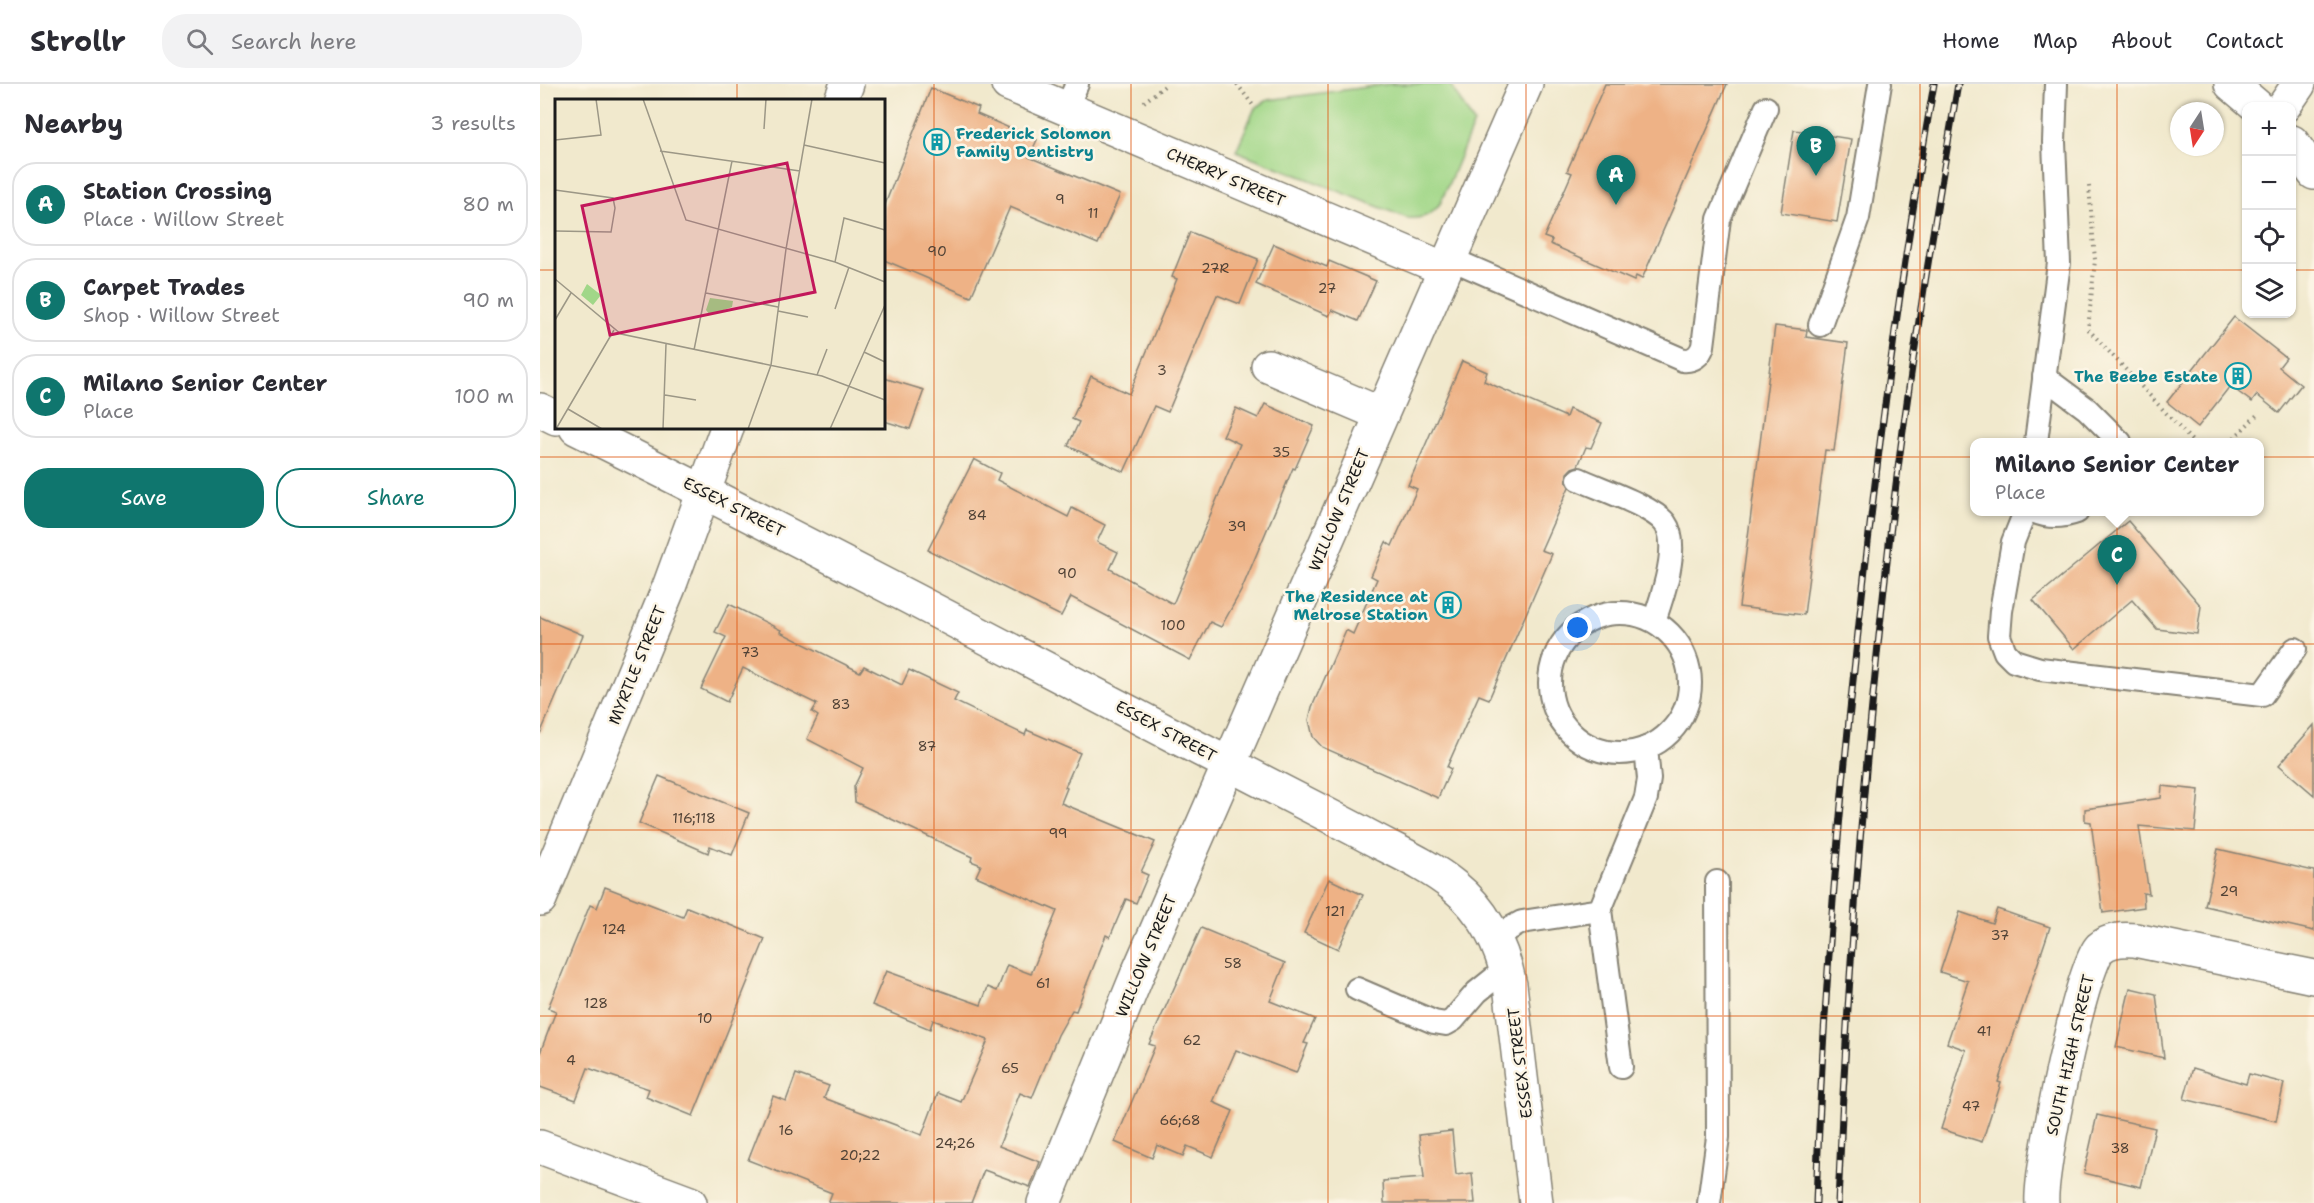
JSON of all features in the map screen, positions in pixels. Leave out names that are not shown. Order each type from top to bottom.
[{"type":"street","points":[[841,99],[847,84]]},
{"type":"street","name":"CHERRY STREET","points":[[1008,84],[1072,97],[1447,264]]},
{"type":"street","name":"WILLOW STREET","points":[[1044,1203],[1138,973],[1526,84]]},
{"type":"street","points":[[2231,84],[2252,102]]},
{"type":"street","points":[[2287,102],[2299,84]]},
{"type":"street","points":[[2296,148],[2314,173]]},
{"type":"street","points":[[1268,366],[1381,414]]},
{"type":"street","points":[[540,410],[555,418]]},
{"type":"street","name":"ESSEX STREET","points":[[578,429],[705,492],[1441,876],[1477,908],[1507,968],[1536,1203]]},
{"type":"street","name":"MYRTLE STREET","points":[[540,899],[669,587],[727,429]]},
{"type":"street","name":"SOUTH HIGH STREET","points":[[2042,1203],[2043,1178],[2051,1127],[2070,1040],[2091,965],[2101,948],[2120,939],[2135,940],[2314,977]]},
{"type":"street","points":[[540,1147],[690,1203]]},
{"type":"lane","points":[[1820,325],[1858,218],[1880,84]]},
{"type":"lane","points":[[2036,438],[2059,263],[2054,142],[2056,84]]},
{"type":"lane","points":[[1447,264],[1683,360],[1692,359],[1698,355],[1703,346],[1720,213],[1766,108]]},
{"type":"lane","points":[[2044,377],[2087,409],[2116,438]]},
{"type":"lane","points":[[1579,479],[1651,511],[1667,525],[1671,546],[1666,581],[1654,621]]},
{"type":"lane","points":[[2023,516],[2013,543],[1999,628],[2001,645],[2014,661],[2040,669],[2262,695],[2295,650]]},
{"type":"lane","points":[[1621,613],[1634,614],[1654,621],[1670,633],[1679,645],[1689,670],[1689,698],[1678,723],[1658,742],[1646,748],[1618,753],[1592,747],[1580,740],[1560,721],[1550,696],[1551,668],[1558,649],[1570,632],[1593,617],[1621,613]]},
{"type":"lane","points":[[1621,1067],[1600,910],[1646,798],[1649,779],[1646,748]]},
{"type":"lane","points":[[1709,1203],[1718,1137],[1717,882]]},
{"type":"lane","points":[[1494,938],[1528,920],[1600,910]]},
{"type":"lane","points":[[1357,989],[1434,1022],[1446,1024],[1456,1018],[1477,992],[1507,968]]},
{"type":"path","points":[[1237,84],[1255,108]]},
{"type":"path","points":[[2088,175],[2094,260],[2088,329],[2189,438]]},
{"type":"path","points":[[2234,438],[2258,414]]},
{"type":"green space","points":[[1390,84],[1450,84],[1474,123],[1441,202],[1434,211],[1426,216],[1407,218],[1236,151],[1255,108],[1268,100]]},
{"type":"building","points":[[1605,84],[1727,84],[1642,279],[1636,276],[1634,281],[1550,244],[1552,240],[1544,237],[1572,173],[1567,171]]},
{"type":"building","points":[[931,88],[979,108],[977,114],[1037,140],[1029,157],[1120,195],[1098,244],[1010,207],[971,297],[885,260],[885,204]]},
{"type":"building","points":[[1794,130],[1851,139],[1837,222],[1781,213]]},
{"type":"building","points":[[1190,232],[1258,259],[1240,304],[1217,295],[1168,412],[1154,406],[1124,472],[1068,446],[1079,422],[1072,419],[1091,376],[1129,394],[1177,279],[1172,277]]},
{"type":"building","points":[[1274,244],[1327,267],[1329,261],[1376,281],[1358,321],[1332,310],[1329,316],[1256,284]]},
{"type":"building","name":"The Beebe Estate","points":[[2234,317],[2286,358],[2279,367],[2301,385],[2279,413],[2257,395],[2252,402],[2230,386],[2198,427],[2167,402]]},
{"type":"building","points":[[1775,326],[1807,330],[1806,337],[1848,343],[1834,451],[1825,450],[1804,615],[1739,607]]},
{"type":"building","name":"The Residence at Melrose Station","points":[[1462,361],[1487,372],[1484,381],[1566,417],[1569,409],[1602,423],[1591,448],[1586,447],[1578,466],[1567,473],[1566,481],[1569,487],[1541,550],[1552,554],[1489,699],[1479,695],[1447,767],[1451,769],[1438,798],[1322,747],[1313,737],[1309,720],[1312,707],[1346,630],[1353,634],[1377,579],[1371,576],[1386,542],[1392,546],[1417,489],[1408,485]]},
{"type":"building","points":[[885,378],[924,390],[910,429],[885,421]]},
{"type":"building","points":[[1265,404],[1314,426],[1295,469],[1293,468],[1241,591],[1221,627],[1210,622],[1190,660],[1071,597],[1061,616],[928,550],[974,459],[1000,473],[997,480],[1068,517],[1072,508],[1105,525],[1097,542],[1118,552],[1110,569],[1173,604],[1240,444],[1223,436],[1236,408],[1258,418]]},
{"type":"building","points":[[2128,521],[2201,606],[2197,634],[2157,629],[2132,600],[2074,649],[2033,600]]},
{"type":"building","points":[[729,604],[860,672],[864,666],[902,685],[909,670],[958,693],[954,701],[1025,735],[1027,730],[1080,753],[1065,787],[1067,788],[1061,803],[1155,842],[1141,872],[1148,875],[1136,903],[1126,899],[1110,937],[1106,935],[1076,1011],[1072,1010],[1058,1035],[1032,1098],[1020,1093],[999,1146],[1040,1162],[1030,1187],[984,1170],[971,1203],[828,1203],[832,1193],[748,1160],[773,1096],[786,1101],[796,1074],[829,1086],[824,1098],[922,1135],[938,1093],[961,1102],[988,1040],[933,1020],[930,1029],[872,1005],[886,971],[981,1005],[988,987],[997,991],[1007,965],[1031,974],[1057,911],[976,876],[981,865],[971,861],[972,857],[855,802],[854,787],[863,768],[807,739],[818,716],[812,712],[817,704],[743,668],[727,702],[701,689],[726,637],[715,632]]},
{"type":"building","points":[[540,617],[583,635],[540,734]]},
{"type":"building","points":[[2314,725],[2314,795],[2279,765]]},
{"type":"building","points":[[659,776],[749,813],[732,855],[710,846],[708,853],[639,823]]},
{"type":"building","points":[[2162,786],[2199,790],[2195,831],[2139,826],[2149,894],[2143,893],[2144,907],[2103,913],[2091,822],[2085,821],[2085,809],[2161,798]]},
{"type":"building","points":[[2218,849],[2314,871],[2314,931],[2205,906]]},
{"type":"building","points":[[1329,879],[1363,895],[1338,949],[1304,933]]},
{"type":"building","points":[[605,887],[683,917],[687,907],[765,939],[693,1116],[646,1097],[649,1089],[588,1068],[576,1100],[540,1087],[540,1053],[556,1011],[548,1008],[590,905],[597,908]]},
{"type":"building","points":[[1997,909],[2050,927],[1998,1082],[2001,1083],[1982,1142],[1941,1129],[1966,1050],[1947,1043],[1968,981],[1940,972],[1960,912],[1992,923]]},
{"type":"building","points":[[1201,928],[1285,963],[1270,1001],[1315,1019],[1304,1043],[1308,1044],[1296,1073],[1236,1050],[1213,1102],[1233,1111],[1213,1157],[1187,1146],[1183,1156],[1157,1145],[1152,1158],[1115,1142],[1155,1046],[1149,1044]]},
{"type":"building","points":[[2130,988],[2156,994],[2164,1058],[2116,1047]]},
{"type":"building","points":[[2193,1068],[2246,1084],[2249,1074],[2284,1083],[2276,1121],[2184,1099]]},
{"type":"building","points":[[2097,1115],[2155,1128],[2141,1187],[2084,1173]]},
{"type":"building","points":[[1452,1131],[1456,1175],[1472,1173],[1475,1203],[1384,1203],[1383,1181],[1424,1178],[1419,1135]]},
{"type":"railway","points":[[1816,1203],[1831,932],[1855,661],[1889,372],[1934,84]]},
{"type":"railway","points":[[1838,1203],[1852,949],[1865,779],[1882,610],[1913,360],[1958,84]]},
{"type":"place","name":"Frederick Solomon Family Dentistry","points":[[937,142]]},
{"type":"place","name":"Carpet Trades","points":[[1816,176]]},
{"type":"place","name":"Station Crossing","points":[[1616,205]]},
{"type":"place","name":"The Beebe Estate","points":[[2238,376]]},
{"type":"place","name":"Milano Senior Center","points":[[2117,585]]},
{"type":"place","name":"The Residence at Melrose Station","points":[[1448,605]]}]
